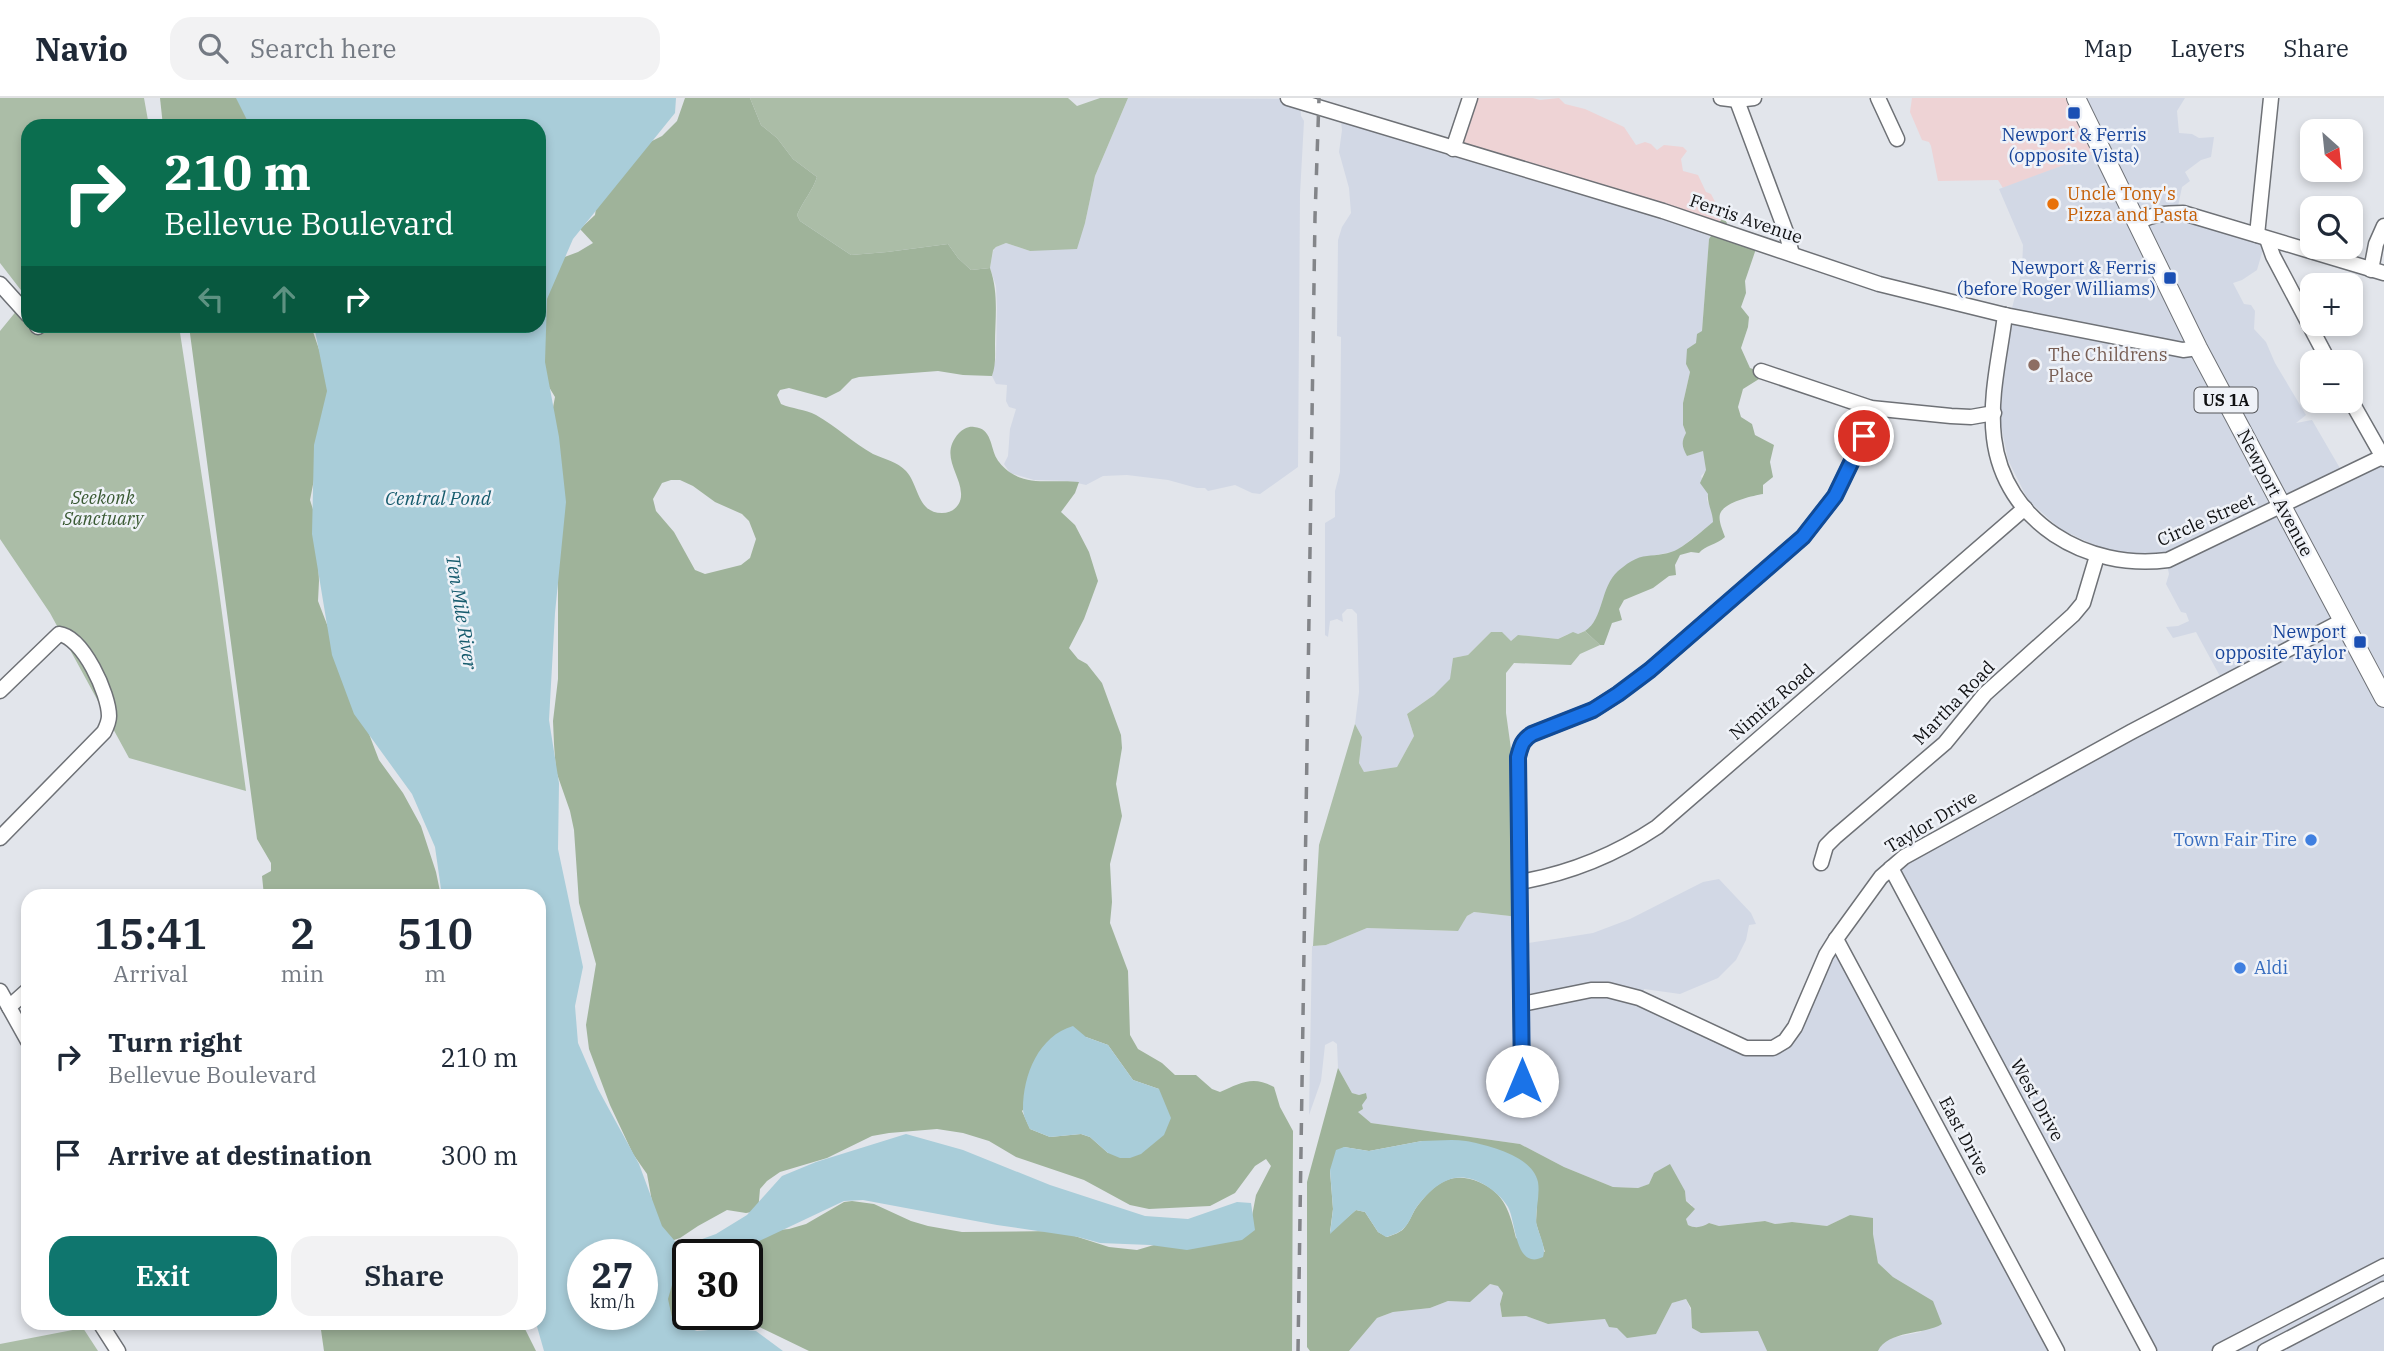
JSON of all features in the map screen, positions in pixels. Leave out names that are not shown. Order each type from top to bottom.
[{"type":"main road","name":"Newport Avenue","points":[[2076,98],[2198,348],[2384,698]]},
{"type":"street","name":"Ferris Avenue","points":[[1288,98],[1642,205],[1879,284],[2006,315],[2183,350],[2198,348]]},
{"type":"street","points":[[1453,149],[1470,98]]},
{"type":"street","points":[[1721,98],[1754,98]]},
{"type":"street","points":[[1878,98],[1898,139]]},
{"type":"street","points":[[2271,98],[2262,237],[2323,350]]},
{"type":"street","points":[[1737,99],[1786,232],[1791,254]]},
{"type":"street","points":[[2138,222],[2163,213],[2183,213],[2378,271],[2376,244],[2384,226]]},
{"type":"street","points":[[0,284],[21,307]]},
{"type":"street","name":"Circle Street","points":[[2006,315],[1994,397],[1994,435],[1998,461],[2010,489],[2034,519],[2065,541],[2096,556],[2131,562],[2168,560],[2384,457]]},
{"type":"street","points":[[1761,370],[1871,408],[1951,416],[1994,413]]},
{"type":"street","points":[[1522,1081],[1518,757],[1525,738],[1593,710],[1618,694],[1803,537],[1835,496],[1864,436],[1871,408]]},
{"type":"street","points":[[2358,413],[2384,457]]},
{"type":"street","name":"Nimitz Road","points":[[1520,882],[1585,866],[1657,827],[2025,509]]},
{"type":"street","name":"Martha Road","points":[[1821,863],[1826,846],[1835,837],[1945,743],[1985,694],[2073,615],[2083,603],[2096,556]]},
{"type":"street","name":"Taylor Drive","points":[[1521,1004],[1591,990],[1608,990],[1639,998],[1746,1048],[1773,1048],[1784,1041],[1795,1027],[1826,955],[1836,939],[1891,868],[1904,857],[2342,621]]},
{"type":"street","points":[[0,691],[59,634],[66,635],[79,647],[93,668],[109,713],[104,732],[95,743],[0,838]]},
{"type":"street","name":"West Drive","points":[[1891,868],[2149,1351]]},
{"type":"street","name":"East Drive","points":[[1836,939],[2057,1351]]},
{"type":"street","points":[[0,991],[21,1028]]},
{"type":"street","points":[[9,1007],[21,996]]},
{"type":"street","points":[[2220,1351],[2384,1266]]},
{"type":"street","points":[[2265,1351],[2384,1289]]},
{"type":"street","points":[[104,1330],[118,1351]]},
{"type":"shaded area","points":[[1128,98],[1300,99],[1304,121],[1300,194],[1298,467],[1260,494],[1235,485],[1208,491],[1168,480],[1127,475],[1103,476],[1086,485],[1069,481],[1034,480],[1010,473],[1004,464],[1008,456],[1010,429],[1016,409],[1009,407],[1006,401],[1007,385],[996,384],[992,376],[996,357],[997,308],[996,286],[990,268],[993,251],[1006,243],[1030,251],[1085,223],[1095,176]]},
{"type":"shaded area","points":[[1468,98],[1559,98],[1565,104],[1585,109],[1624,127],[1636,145],[1645,142],[1657,150],[1664,145],[1683,147],[1687,151],[1681,159],[1683,171],[1698,175],[1723,217],[1712,233],[1452,144]]},
{"type":"shaded area","points":[[1912,98],[2077,98],[2099,152],[2003,188],[1998,180],[1938,181],[1931,146],[1929,142],[1922,140],[1910,112]]},
{"type":"shaded area","points":[[2077,98],[2185,98],[2177,111],[2179,133],[2192,134],[2199,138],[2214,137],[2211,157],[2201,160],[2185,172],[2190,181],[2182,187],[2177,211],[2266,239],[2257,270],[2233,283],[2244,304],[2251,305],[2255,311],[2254,329],[2266,342],[2300,405],[2300,413],[2306,415],[2296,423],[2312,420],[2341,470],[2377,455],[2384,465],[2384,1351],[2150,1351],[1890,862],[2222,680],[2196,632],[2173,638],[2166,627],[2189,621],[2166,584],[2169,574],[2165,554],[2109,552],[2060,529],[2028,500],[2008,460],[2000,420],[2006,345],[2022,269],[2023,245],[1999,189],[2099,152]]},
{"type":"shaded area","points":[[1340,114],[1712,233],[1709,239],[1702,332],[1686,364],[1690,372],[1683,403],[1683,425],[1687,456],[1703,450],[1706,471],[1701,476],[1713,512],[1713,523],[1676,551],[1651,556],[1596,618],[1593,626],[1585,631],[1558,639],[1519,635],[1511,641],[1491,632],[1468,655],[1453,658],[1451,679],[1407,714],[1414,736],[1397,767],[1364,772],[1359,763],[1362,737],[1355,724],[1359,692],[1357,614],[1352,609],[1347,609],[1342,614],[1343,622],[1337,619],[1330,621],[1328,637],[1325,635],[1325,523],[1335,517],[1335,491],[1340,472],[1341,337],[1337,336],[1338,240],[1351,213],[1349,188],[1339,152],[1342,130]]},
{"type":"shaded area","points":[[1719,879],[1751,913],[1756,924],[1749,925],[1746,940],[1736,960],[1718,978],[1680,994],[1644,989],[1641,999],[1748,1045],[1766,1046],[1786,1034],[1834,943],[2055,1351],[1878,1351],[1890,1338],[1921,1332],[1933,1301],[1893,1277],[1878,1263],[1873,1234],[1850,1215],[1827,1226],[1792,1222],[1775,1224],[1765,1221],[1719,1226],[1709,1223],[1693,1227],[1688,1225],[1686,1219],[1692,1205],[1686,1201],[1685,1191],[1661,1170],[1654,1173],[1649,1184],[1638,1188],[1613,1187],[1564,1167],[1520,1144],[1371,1123],[1358,1112],[1365,1093],[1352,1093],[1338,1068],[1337,1044],[1333,1041],[1325,1045],[1321,1081],[1309,1115],[1312,946],[1326,945],[1367,928],[1457,931],[1467,916],[1474,912],[1519,917],[1521,942],[1593,933],[1630,919],[1703,882]]},
{"type":"shaded area","points":[[1489,1284],[1499,1286],[1503,1293],[1500,1304],[1502,1317],[1526,1316],[1548,1324],[1605,1319],[1617,1328],[1645,1335],[1656,1334],[1672,1303],[1686,1299],[1701,1333],[1759,1331],[1767,1351],[1349,1351],[1377,1318],[1393,1312],[1430,1308],[1448,1301],[1470,1302]]},
{"type":"green space","name":"Seekonk Sanctuary","points":[[0,98],[144,98],[148,119],[21,119],[21,290],[0,263]]},
{"type":"green space","points":[[160,98],[263,98],[258,119],[162,119]]},
{"type":"green space","points":[[685,98],[750,98],[761,125],[777,138],[793,159],[817,177],[797,215],[800,221],[851,255],[948,244],[971,270],[990,268],[996,306],[992,376],[938,371],[859,377],[826,398],[789,388],[780,390],[777,395],[781,404],[816,415],[866,450],[903,468],[923,503],[934,512],[950,512],[960,501],[960,486],[952,464],[951,449],[959,433],[970,427],[980,428],[987,434],[998,461],[1007,471],[1035,481],[1079,482],[1075,493],[1061,512],[1075,525],[1089,552],[1098,581],[1084,619],[1069,648],[1078,659],[1087,664],[1102,683],[1121,735],[1122,748],[1116,784],[1122,816],[1110,864],[1110,923],[1128,971],[1130,1035],[1138,1049],[1162,1063],[1175,1075],[1196,1075],[1212,1089],[1220,1092],[1240,1083],[1253,1081],[1274,1087],[1280,1107],[1293,1131],[1292,1351],[809,1351],[763,1329],[763,1239],[742,1239],[747,1233],[789,1229],[806,1224],[844,1202],[852,1201],[874,1204],[928,1226],[962,1232],[1059,1231],[1109,1247],[1137,1250],[1252,1216],[1256,1195],[1271,1166],[1266,1159],[1255,1166],[1235,1193],[1210,1206],[1149,1209],[1130,1205],[1084,1180],[1016,1157],[989,1141],[963,1133],[937,1129],[889,1133],[872,1136],[827,1158],[780,1172],[760,1189],[758,1211],[746,1213],[727,1210],[680,1238],[668,1242],[655,1218],[647,1174],[633,1154],[610,1105],[589,1049],[586,1025],[596,964],[579,903],[574,830],[556,771],[554,744],[553,721],[558,679],[558,590],[551,418],[555,397],[543,377],[540,333],[546,333],[546,296],[554,261],[593,243],[580,229],[595,215],[598,195],[642,146],[662,136],[677,121]],"holes":[[[680,480],[715,502],[742,514],[749,521],[756,539],[750,558],[741,565],[705,574],[695,570],[674,532],[656,511],[653,499],[662,483]],[[1086,1037],[1108,1045],[1133,1080],[1159,1089],[1108,1153],[1090,1137],[1081,1134],[1050,1137],[1030,1129],[1022,1111]]]},
{"type":"green space","points":[[750,98],[1068,98],[1077,106],[1100,98],[1128,98],[1095,176],[1077,249],[1030,251],[1006,243],[993,250],[990,268],[971,270],[948,244],[851,255],[800,221],[797,215],[817,177],[793,159],[777,138],[761,125]]},
{"type":"green space","points":[[1723,217],[1727,223],[1724,228],[1759,240],[1745,281],[1746,293],[1741,307],[1749,317],[1741,348],[1750,368],[1767,374],[1743,389],[1738,407],[1741,417],[1752,424],[1755,435],[1774,445],[1770,462],[1773,477],[1763,485],[1763,494],[1739,500],[1723,510],[1720,520],[1725,537],[1699,553],[1680,555],[1675,565],[1676,575],[1669,576],[1653,588],[1624,600],[1619,609],[1622,620],[1612,623],[1604,645],[1600,645],[1585,631],[1596,619],[1608,585],[1618,571],[1639,558],[1675,551],[1713,522],[1708,494],[1700,483],[1706,470],[1703,451],[1687,456],[1683,447],[1686,433],[1683,425],[1683,403],[1690,372],[1686,364],[1687,349],[1696,343],[1697,334],[1702,331],[1709,239]]},
{"type":"green space","name":"Seekonk Sanctuary","points":[[21,305],[21,333],[180,333],[246,791],[129,758],[50,613],[0,539],[0,331]]},
{"type":"green space","points":[[190,333],[313,333],[330,397],[310,500],[316,519],[318,601],[379,760],[403,793],[421,826],[440,889],[263,889],[262,876],[271,871],[271,863],[257,839]]},
{"type":"green space","points":[[1585,631],[1600,645],[1580,654],[1571,665],[1514,663],[1506,673],[1506,713],[1512,756],[1519,917],[1474,912],[1467,916],[1458,931],[1367,928],[1326,945],[1313,946],[1319,845],[1355,724],[1362,737],[1359,763],[1364,772],[1397,767],[1414,736],[1407,714],[1434,695],[1450,679],[1453,658],[1468,655],[1491,632],[1502,632],[1511,641],[1518,635],[1558,639],[1573,632],[1578,634]]},
{"type":"green space","points":[[1338,1068],[1352,1093],[1366,1093],[1363,1109],[1358,1112],[1371,1123],[1520,1144],[1564,1167],[1613,1187],[1638,1188],[1649,1184],[1654,1173],[1670,1164],[1685,1191],[1686,1201],[1695,1209],[1686,1219],[1691,1226],[1765,1221],[1775,1224],[1792,1222],[1827,1226],[1850,1215],[1873,1218],[1878,1263],[1893,1277],[1933,1301],[1942,1324],[1890,1339],[1878,1351],[1767,1351],[1758,1331],[1701,1333],[1692,1328],[1691,1308],[1686,1299],[1672,1303],[1656,1334],[1627,1338],[1617,1328],[1609,1327],[1605,1319],[1548,1324],[1526,1316],[1502,1317],[1500,1304],[1503,1293],[1498,1286],[1490,1284],[1470,1302],[1448,1301],[1430,1308],[1393,1312],[1377,1318],[1349,1351],[1310,1351],[1307,1347],[1307,1182]],"holes":[[[1422,1141],[1538,1183],[1536,1223],[1545,1252],[1516,1238],[1509,1212],[1495,1192],[1479,1182],[1459,1178],[1443,1182],[1429,1193],[1416,1208],[1404,1229],[1395,1234],[1387,1237],[1378,1232],[1365,1212],[1356,1210],[1330,1232],[1333,1209],[1330,1171],[1344,1147],[1369,1151]]]},
{"type":"green space","points":[[672,1276],[672,1317],[667,1298],[669,1277]]},
{"type":"green space","points":[[84,1330],[98,1351],[0,1351],[0,1344]]},
{"type":"green space","points":[[321,1330],[526,1330],[536,1351],[324,1351]]},
{"type":"water","name":"Central Pond","points":[[236,98],[676,98],[675,113],[573,239],[547,299],[546,330],[546,119],[246,119]]},
{"type":"water","name":"Central Pond","points":[[315,333],[546,333],[545,362],[559,437],[566,502],[555,613],[549,720],[559,783],[558,849],[583,967],[575,1006],[578,1043],[598,1089],[639,1164],[662,1226],[673,1239],[672,1285],[668,1299],[672,1330],[756,1331],[783,1351],[544,1351],[538,1330],[546,1330],[546,889],[441,889],[435,847],[412,794],[354,714],[332,655],[312,534],[314,445],[327,391]]},
{"type":"water","points":[[1073,1026],[1086,1037],[1108,1045],[1133,1080],[1159,1089],[1171,1118],[1164,1135],[1141,1154],[1120,1158],[1108,1153],[1090,1137],[1081,1134],[1050,1137],[1030,1129],[1023,1109],[1026,1083],[1035,1058],[1051,1038]]},
{"type":"water","name":"Central Pond","points":[[906,1134],[963,1150],[1050,1185],[1145,1216],[1188,1219],[1237,1202],[1251,1203],[1255,1230],[1242,1240],[1187,1250],[1100,1243],[863,1200],[844,1201],[763,1239],[702,1239],[716,1234],[747,1215],[782,1176],[816,1162]]},
{"type":"water","points":[[1455,1140],[1475,1143],[1508,1153],[1528,1165],[1538,1182],[1536,1220],[1544,1248],[1543,1257],[1527,1257],[1522,1251],[1508,1207],[1495,1192],[1474,1180],[1464,1178],[1455,1178],[1438,1185],[1416,1208],[1405,1227],[1394,1234],[1386,1237],[1378,1232],[1365,1212],[1356,1210],[1330,1234],[1333,1209],[1330,1170],[1336,1150],[1344,1147],[1369,1151],[1422,1141]]},
{"type":"railway","points":[[1298,1351],[1319,98]]},
{"type":"place","name":"Newport & Ferris (opposite Vista)","points":[[2074,113]]},
{"type":"place","name":"Uncle Tony's Pizza and Pasta","points":[[2053,204]]},
{"type":"place","name":"Newport & Ferris (before Roger Williams)","points":[[2170,278]]},
{"type":"place","name":"The Childrens Place","points":[[2034,365]]},
{"type":"place","name":"Newport opposite Taylor","points":[[2360,642]]},
{"type":"place","name":"Town Fair Tire","points":[[2311,840]]},
{"type":"place","name":"Aldi","points":[[2240,968]]},
{"type":"route","points":[[1522,1081],[1518,757],[1521,744],[1532,734],[1593,710],[1618,694],[1650,670],[1803,537],[1835,496],[1864,436]]},
{"type":"water label","name":"Ten Mile River","points":[[462,612]]}]
